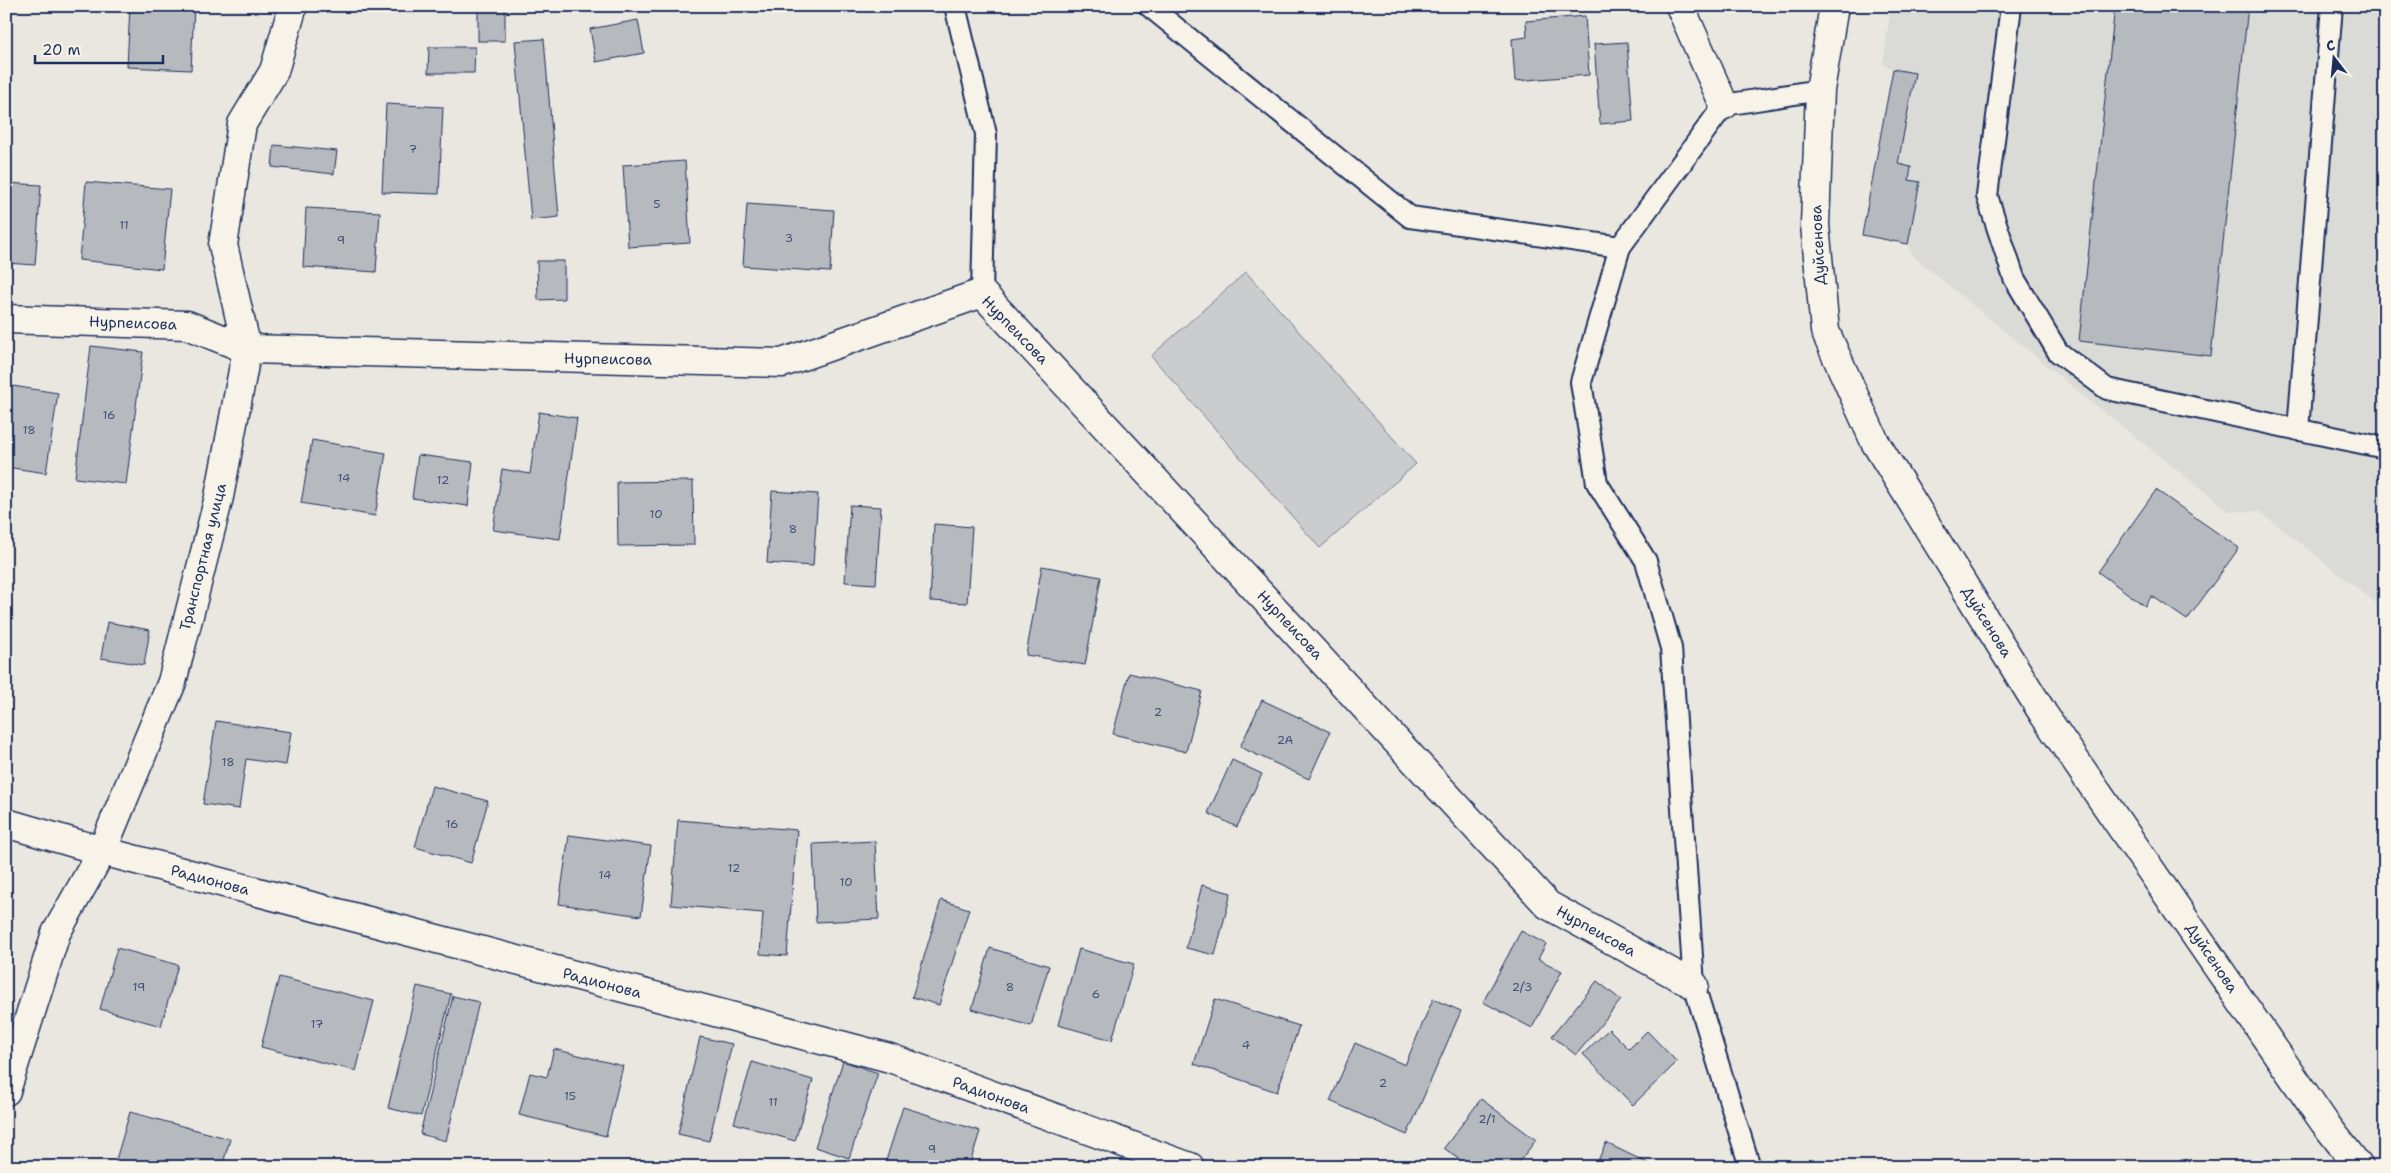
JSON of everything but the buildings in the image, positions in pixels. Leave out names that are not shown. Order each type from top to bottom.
[{"type":"street","name":"Транспортная улица","points":[[6,1091],[56,933],[102,851],[172,682],[219,498],[247,349],[223,245],[242,124],[274,72],[293,6]]},
{"type":"street","points":[[1680,6],[1724,105]]},
{"type":"street","name":"Дуйсенова","points":[[1834,6],[1820,90],[1815,225],[1825,331],[1875,442],[2044,715],[2324,1122],[2358,1167]]},
{"type":"street","name":"Нурпеисова","points":[[6,319],[187,325],[247,349],[782,363],[982,293],[1548,905],[1694,985]]},
{"type":"street","name":"Радионова","points":[[6,824],[102,851],[890,1058],[1190,1167]]},
{"type":"lane","points":[[955,6],[986,134],[982,293]]},
{"type":"lane","points":[[1149,6],[1410,217],[1620,247]]},
{"type":"lane","points":[[2011,6],[1987,196],[2014,278],[2058,352],[2107,389],[2385,448]]},
{"type":"lane","points":[[2298,430],[2332,6]]},
{"type":"lane","points":[[1750,1167],[1694,985],[1671,648],[1646,561],[1597,483],[1581,382],[1620,247],[1724,105],[1820,90]]},
{"type":"shaded area","points":[[1891,6],[2385,6],[2385,610],[2259,511],[2229,511],[2081,394],[1913,256],[1908,244],[1862,235],[1893,69],[1883,64]]},
{"type":"shaded area","points":[[1246,272],[1416,464],[1320,548],[1151,356]]}]
